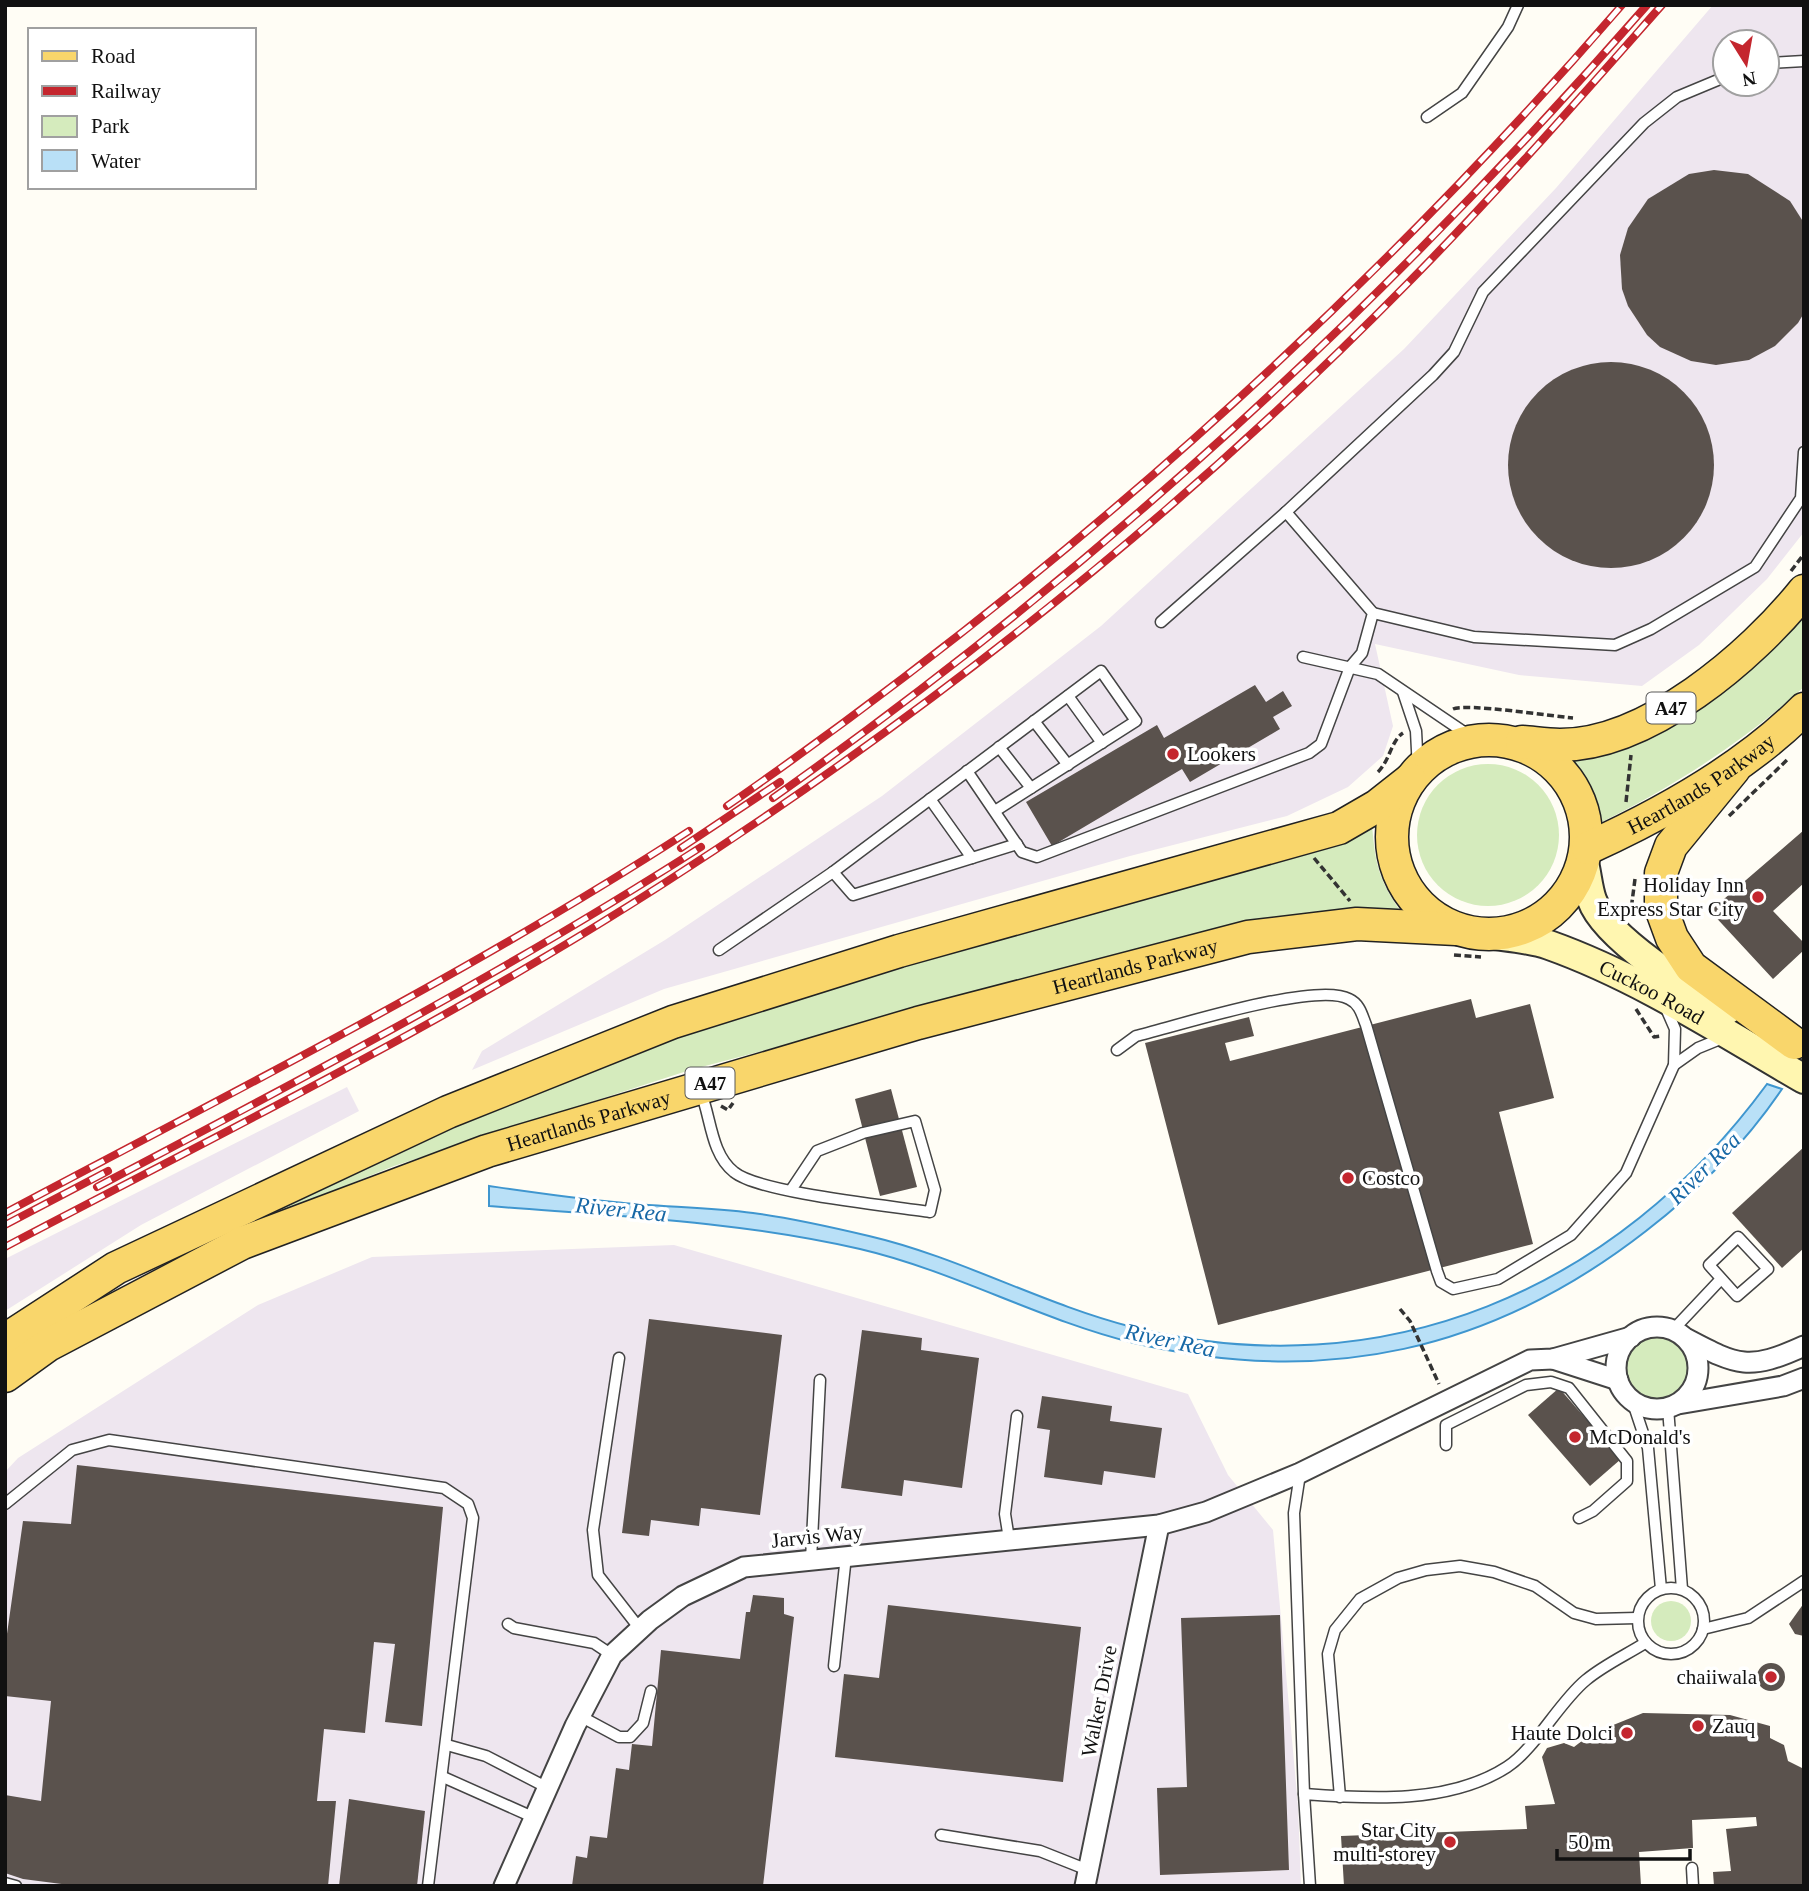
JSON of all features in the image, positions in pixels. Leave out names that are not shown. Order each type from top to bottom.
[{"type":"main road","name":"A47","points":[[1488,740],[1561,745],[1609,736],[1663,713],[1714,680],[1796,583]]},
{"type":"main road","name":"Heartlands Parkway","points":[[1586,855],[1734,769],[1777,736],[1804,709]]},
{"type":"main road","points":[[5,1340],[116,1268],[448,1112],[673,1022],[899,951],[1305,838],[1349,822],[1377,806],[1441,752],[1488,740],[1534,749],[1559,767],[1578,795],[1586,855],[1574,887],[1554,911],[1526,928],[1469,944],[1415,900],[1396,865],[1392,835],[1396,807],[1414,775]]},
{"type":"main road","points":[[1734,769],[1671,846],[1661,873],[1661,908],[1672,938],[1691,967],[1799,1046]]},
{"type":"main road","name":"Cuckoo Road","points":[[1586,855],[1593,903],[1623,939],[1665,974],[1706,1000],[1799,1046]]},
{"type":"main road","name":"Heartlands Parkway","points":[[5,1376],[48,1345],[242,1243],[486,1151],[701,1092],[918,1023],[1248,937],[1357,924],[1469,944]]},
{"type":"main road","name":"Cuckoo Road","points":[[1469,944],[1547,944],[1660,995],[1804,1079]]},
{"type":"street","points":[[1618,1381],[1618,1357],[1631,1337],[1651,1328],[1680,1334],[1741,1364],[1783,1356],[1804,1346]]},
{"type":"street","points":[[1673,1406],[1689,1394],[1698,1373],[1697,1358],[1680,1334]]},
{"type":"street","name":"Jarvis Way","points":[[504,1886],[580,1716],[612,1654],[683,1595],[744,1567],[1159,1525],[1206,1512],[1300,1473],[1530,1360],[1553,1359],[1631,1337]]},
{"type":"street","points":[[1553,1359],[1618,1381],[1632,1400],[1645,1407],[1673,1406],[1783,1386],[1804,1378]]},
{"type":"street","name":"Walker Drive","points":[[1086,1878],[1159,1525]]},
{"type":"lane","points":[[1427,117],[1462,93],[1508,27],[1518,5]]},
{"type":"lane","points":[[1781,62],[1804,61]]},
{"type":"lane","points":[[1161,622],[1286,512],[1440,368],[1454,352],[1483,292],[1644,122],[1677,97],[1711,83]]},
{"type":"lane","points":[[1286,512],[1374,613],[1474,637],[1615,645],[1651,629],[1755,568],[1801,498],[1804,452]]},
{"type":"lane","points":[[967,771],[1022,852],[1037,857],[1309,754],[1321,744],[1350,667],[1362,653],[1374,613]]},
{"type":"lane","points":[[1303,657],[1378,674],[1443,717],[1488,740]]},
{"type":"lane","points":[[719,950],[833,872],[1101,671],[1136,721],[995,811]]},
{"type":"lane","points":[[1403,691],[1416,731],[1414,775]]},
{"type":"lane","points":[[1068,696],[1102,743]]},
{"type":"lane","points":[[1034,721],[1068,765]]},
{"type":"lane","points":[[999,747],[1031,788]]},
{"type":"lane","points":[[930,799],[972,858]]},
{"type":"lane","points":[[833,872],[853,895],[1017,844]]},
{"type":"lane","points":[[1117,1050],[1136,1036],[1286,999],[1327,992],[1349,999],[1359,1007],[1366,1025],[1437,1271],[1441,1282],[1452,1289],[1498,1279],[1571,1235],[1626,1173],[1674,1065],[1675,1029],[1660,995]]},
{"type":"lane","points":[[1674,1065],[1698,1048],[1729,1035]]},
{"type":"lane","points":[[701,1092],[717,1148],[734,1172],[767,1186],[792,1190],[930,1212],[935,1190],[915,1121],[863,1133],[817,1151],[792,1190]]},
{"type":"lane","points":[[1738,1237],[1768,1269],[1737,1296],[1721,1279],[1709,1265],[1738,1237]]},
{"type":"lane","points":[[1680,1334],[1721,1279]]},
{"type":"lane","points":[[619,1358],[593,1530],[598,1575],[640,1629]]},
{"type":"lane","points":[[811,1560],[820,1380]]},
{"type":"lane","points":[[1446,1444],[1446,1425],[1526,1385],[1551,1382],[1569,1388],[1627,1461],[1627,1481],[1593,1511],[1579,1518]]},
{"type":"lane","points":[[1632,1400],[1648,1448],[1661,1589]]},
{"type":"lane","points":[[1673,1406],[1682,1589]]},
{"type":"lane","points":[[1009,1539],[1005,1514],[1017,1416]]},
{"type":"lane","points":[[5,1504],[72,1450],[109,1440],[444,1488],[457,1494],[468,1504],[473,1518],[428,1886]]},
{"type":"lane","points":[[1300,1473],[1294,1513],[1310,1886]]},
{"type":"lane","points":[[834,1666],[846,1556]]},
{"type":"lane","points":[[1340,1797],[1328,1654],[1335,1630],[1360,1599],[1398,1578],[1426,1570],[1460,1566],[1494,1572],[1535,1586],[1574,1613],[1596,1619],[1637,1618]]},
{"type":"lane","points":[[1703,1629],[1748,1618],[1804,1581]]},
{"type":"lane","points":[[1661,1589],[1682,1589],[1696,1598],[1704,1613],[1703,1629],[1696,1644],[1684,1652],[1663,1653],[1645,1643],[1639,1631],[1637,1618],[1641,1605],[1650,1595],[1661,1589]]},
{"type":"lane","points":[[509,1624],[514,1628],[594,1643],[612,1654]]},
{"type":"lane","points":[[1304,1794],[1340,1797],[1435,1794],[1474,1784],[1510,1766],[1586,1680],[1645,1643]]},
{"type":"lane","points":[[580,1716],[619,1737],[630,1737],[643,1723],[651,1690]]},
{"type":"lane","points":[[447,1745],[486,1756],[548,1788]]},
{"type":"lane","points":[[443,1777],[535,1818]]},
{"type":"lane","points":[[941,1835],[1040,1851],[1086,1878]]},
{"type":"lane","points":[[1692,1867],[1693,1886]]},
{"type":"lane","points":[[5,1882],[16,1886]]},
{"type":"path","points":[[1796,583],[1804,554]]},
{"type":"path","points":[[1443,717],[1464,705],[1508,713],[1576,718]]},
{"type":"path","points":[[1369,780],[1388,763],[1395,739],[1401,733],[1416,731]]},
{"type":"path","points":[[1723,822],[1795,751]]},
{"type":"path","points":[[1305,838],[1310,852],[1355,907],[1357,924]]},
{"type":"path","points":[[701,1092],[728,1110],[732,1104],[746,1100]]},
{"type":"path","points":[[1399,1309],[1410,1321],[1432,1368]]},
{"type":"shaded area","points":[[1713,5],[1804,5],[1804,532],[1767,579],[1699,645],[1642,686],[1519,675],[1375,644],[1393,726],[1383,756],[1348,787],[1287,816],[1130,856],[664,989],[472,1070],[482,1051],[665,940],[882,796],[1101,626],[1404,349],[1556,188]]},
{"type":"shaded area","points":[[347,1087],[359,1111],[141,1225],[5,1311],[5,1259]]},
{"type":"shaded area","points":[[674,1245],[1188,1394],[1228,1475],[1273,1530],[1298,1806],[1301,1886],[5,1886],[5,1472],[18,1458],[258,1305],[372,1257]]},
{"type":"green space","points":[[1804,615],[1804,687],[1731,746],[1651,796],[1596,825],[1589,790],[1573,760]]},
{"type":"green space","points":[[1488,764],[1515,769],[1538,785],[1554,808],[1559,835],[1554,862],[1538,885],[1515,901],[1488,906],[1461,901],[1438,885],[1422,862],[1417,835],[1422,808],[1438,785],[1461,769]]},
{"type":"green space","points":[[1372,824],[1379,869],[1386,888],[1399,909],[1328,911],[1207,933],[690,1070],[394,1166],[279,1213],[276,1210],[439,1130],[681,1030]]},
{"type":"green space","points":[[1664,1334],[1677,1340],[1686,1349],[1690,1355],[1690,1383],[1682,1394],[1671,1402],[1650,1404],[1632,1394],[1624,1383],[1622,1362],[1632,1344],[1643,1336]]},
{"type":"green space","points":[[1671,1601],[1679,1602],[1685,1607],[1690,1613],[1690,1629],[1685,1635],[1679,1640],[1671,1641],[1663,1640],[1657,1635],[1652,1629],[1651,1621],[1652,1613],[1657,1607],[1663,1602]]},
{"type":"water","name":"River Rea","points":[[1767,1084],[1782,1089],[1720,1166],[1666,1215],[1588,1272],[1528,1305],[1467,1331],[1404,1349],[1339,1359],[1273,1361],[1205,1356],[1134,1343],[1065,1322],[895,1258],[814,1240],[676,1221],[489,1206],[489,1186],[631,1204],[782,1217],[902,1245],[1066,1306],[1132,1327],[1225,1343],[1316,1345],[1404,1332],[1487,1306],[1566,1268],[1640,1218],[1707,1156]]},
{"type":"building","points":[[1714,170],[1748,174],[1790,201],[1804,223],[1804,313],[1798,323],[1775,346],[1749,360],[1716,365],[1691,361],[1660,347],[1647,335],[1628,306],[1622,289],[1620,255],[1628,228],[1648,199],[1689,174]]},
{"type":"building","points":[[1611,362],[1650,370],[1684,392],[1706,426],[1714,465],[1706,504],[1684,538],[1650,560],[1611,568],[1572,560],[1538,538],[1516,504],[1508,465],[1516,426],[1538,392],[1572,370]]},
{"type":"building","name":"Lookers","points":[[1255,685],[1266,702],[1283,691],[1292,706],[1273,717],[1280,729],[1190,782],[1182,769],[1052,846],[1026,802],[1157,725],[1164,738]]},
{"type":"building","name":"Holiday Inn Express Star City","points":[[1804,830],[1804,883],[1773,911],[1804,943],[1804,950],[1773,979],[1710,911]]},
{"type":"building","name":"Costco","points":[[1471,999],[1476,1018],[1530,1004],[1554,1098],[1499,1112],[1533,1244],[1218,1325],[1145,1043],[1249,1017],[1254,1036],[1225,1043],[1230,1061]]},
{"type":"building","points":[[891,1089],[917,1187],[880,1196],[855,1099]]},
{"type":"building","points":[[1804,1147],[1804,1248],[1782,1268],[1732,1213]]},
{"type":"building","points":[[649,1319],[782,1335],[760,1515],[701,1508],[699,1526],[651,1520],[649,1536],[622,1533]]},
{"type":"building","points":[[862,1330],[922,1338],[921,1350],[979,1358],[962,1488],[904,1480],[902,1496],[841,1488]]},
{"type":"building","name":"McDonald's","points":[[1559,1388],[1621,1459],[1590,1486],[1528,1415]]},
{"type":"building","points":[[1042,1396],[1112,1406],[1110,1421],[1162,1428],[1155,1478],[1104,1471],[1102,1485],[1044,1477],[1050,1430],[1037,1428]]},
{"type":"building","points":[[77,1465],[443,1507],[422,1726],[385,1722],[395,1644],[374,1642],[365,1733],[324,1729],[317,1801],[336,1801],[328,1886],[77,1886],[23,1879],[5,1873],[5,1795],[41,1801],[51,1701],[5,1696],[5,1648],[23,1521],[71,1524]]},
{"type":"building","points":[[753,1595],[784,1598],[784,1614],[794,1617],[763,1886],[572,1886],[576,1856],[587,1858],[590,1836],[607,1838],[616,1768],[629,1770],[632,1744],[652,1746],[661,1650],[740,1659],[746,1612],[750,1612]]},
{"type":"building","points":[[1804,1603],[1804,1636],[1795,1634],[1789,1624]]},
{"type":"building","points":[[888,1605],[1081,1627],[1063,1782],[835,1757],[844,1674],[879,1678]]},
{"type":"building","points":[[1280,1615],[1289,1870],[1160,1875],[1157,1788],[1187,1787],[1181,1618]]},
{"type":"building","points":[[1771,1663],[1781,1667],[1785,1677],[1781,1687],[1771,1691],[1761,1687],[1757,1677],[1761,1667]]},
{"type":"building","points":[[1643,1713],[1730,1715],[1770,1726],[1770,1738],[1784,1745],[1788,1761],[1804,1769],[1804,1886],[1714,1886],[1713,1872],[1731,1871],[1726,1829],[1757,1826],[1756,1817],[1692,1820],[1693,1848],[1639,1852],[1641,1886],[1344,1886],[1341,1836],[1527,1829],[1525,1806],[1555,1804],[1542,1757],[1547,1748],[1564,1743],[1574,1747],[1591,1734]]},
{"type":"building","points":[[349,1799],[425,1811],[417,1886],[339,1886]]},
{"type":"railway","points":[[727,806],[850,718],[969,627],[1086,532],[1200,434],[1310,332],[1417,226],[1521,118],[1622,5]]},
{"type":"railway","points":[[773,798],[894,710],[1011,619],[1124,525],[1234,428],[1445,224],[1647,5]]},
{"type":"railway","points":[[5,1247],[339,1072],[586,932],[765,816],[959,677],[1053,604],[1145,527],[1235,449],[1322,368],[1473,216],[1662,5]]},
{"type":"railway","points":[[681,848],[780,782]]},
{"type":"railway","points":[[5,1213],[437,982],[689,831]]},
{"type":"railway","points":[[97,1187],[478,981],[701,847]]},
{"type":"railway","points":[[5,1225],[108,1171]]},
{"type":"place","name":"Lookers","points":[[1173,754]]},
{"type":"place","name":"Holiday Inn Express Star City","points":[[1758,897]]},
{"type":"place","name":"Costco","points":[[1348,1178]]},
{"type":"place","name":"McDonald's","points":[[1575,1437]]},
{"type":"place","name":"chaiiwala","points":[[1771,1677]]},
{"type":"place","name":"Zauq","points":[[1698,1726]]},
{"type":"place","name":"Haute Dolci","points":[[1627,1733]]},
{"type":"place","name":"Star City multi-storey","points":[[1450,1842]]}]
